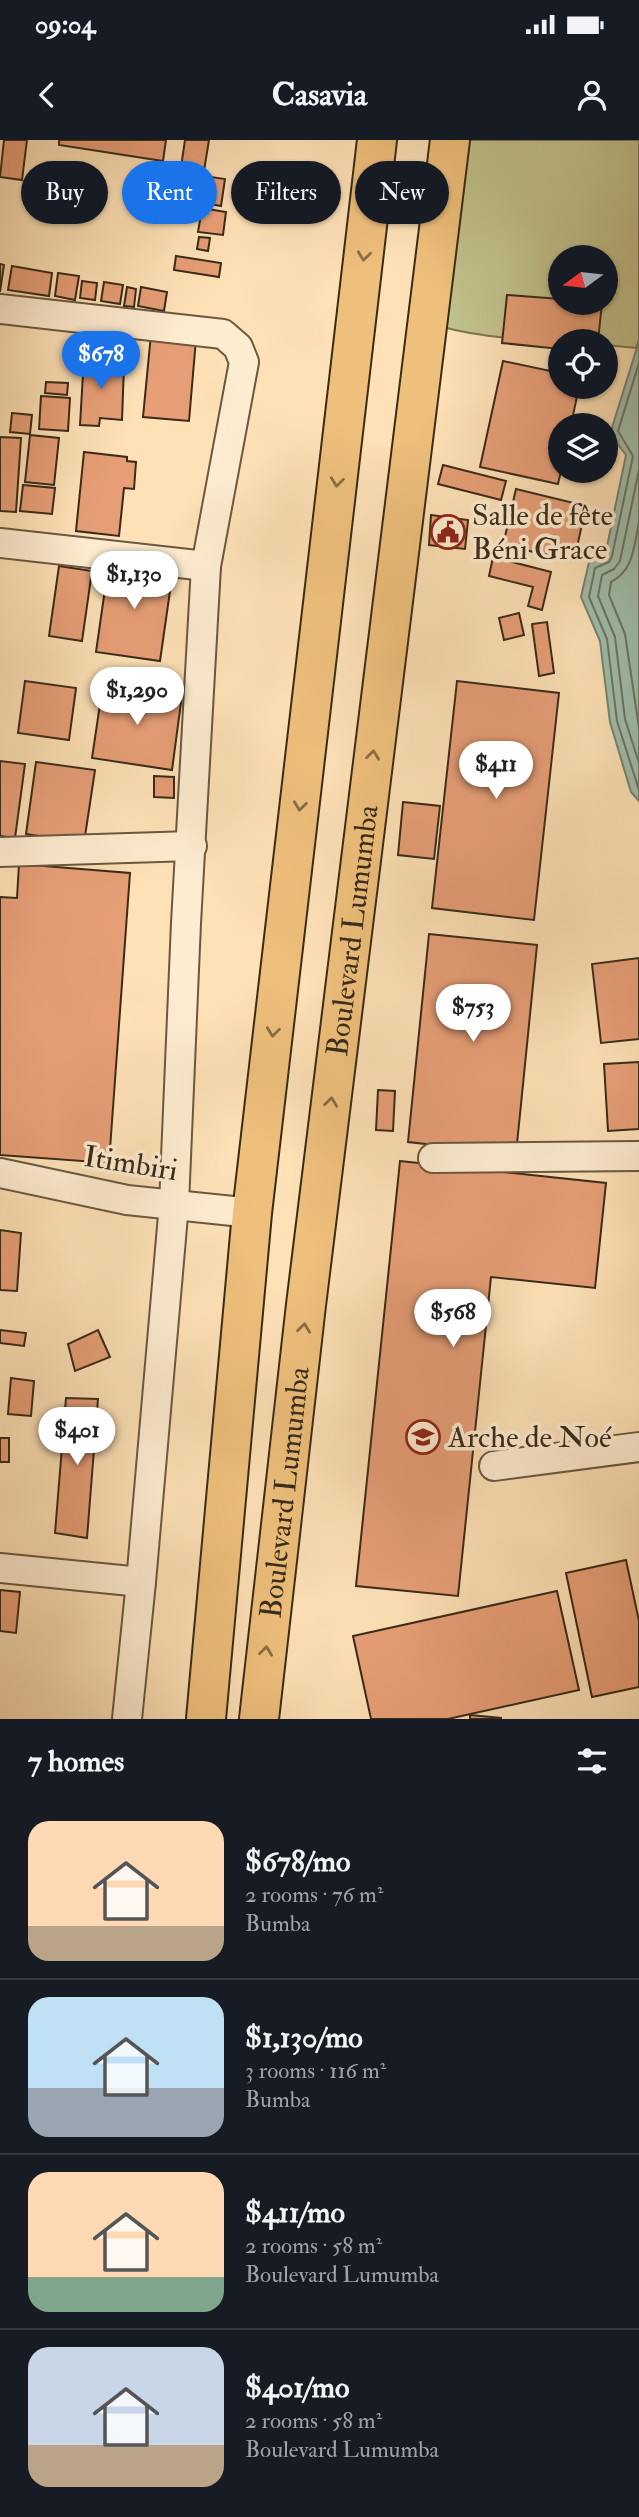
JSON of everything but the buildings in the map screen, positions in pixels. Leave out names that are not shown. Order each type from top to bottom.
[{"type":"highway","name":"Boulevard Lumumba","points":[[205,1719],[252,1213],[377,140]]},
{"type":"highway","name":"Boulevard Lumumba","points":[[258,1719],[311,1264],[450,140]]},
{"type":"street","points":[[0,309],[223,334],[238,346],[244,362],[206,566],[186,923],[174,1205],[127,1719]]},
{"type":"street","points":[[0,543],[206,566]]},
{"type":"street","points":[[0,852],[192,846]]},
{"type":"street","points":[[433,1158],[639,1157]]},
{"type":"street","name":"Itimbiri","points":[[0,1173],[127,1200],[252,1213]]},
{"type":"street","points":[[494,1466],[639,1447]]},
{"type":"street","points":[[0,1568],[141,1581]]},
{"type":"green space","points":[[455,140],[639,140],[639,340],[636,348],[618,346],[618,329],[548,329],[548,340],[459,331],[439,326]]},
{"type":"water","points":[[639,341],[639,801],[631,792],[610,722],[600,641],[581,597],[589,562],[605,556],[626,455],[618,444],[617,413]]},
{"type":"place","name":"Salle de fête Béni Grace","points":[[448,532]]},
{"type":"place","name":"Arche de Noé","points":[[423,1437]]}]
